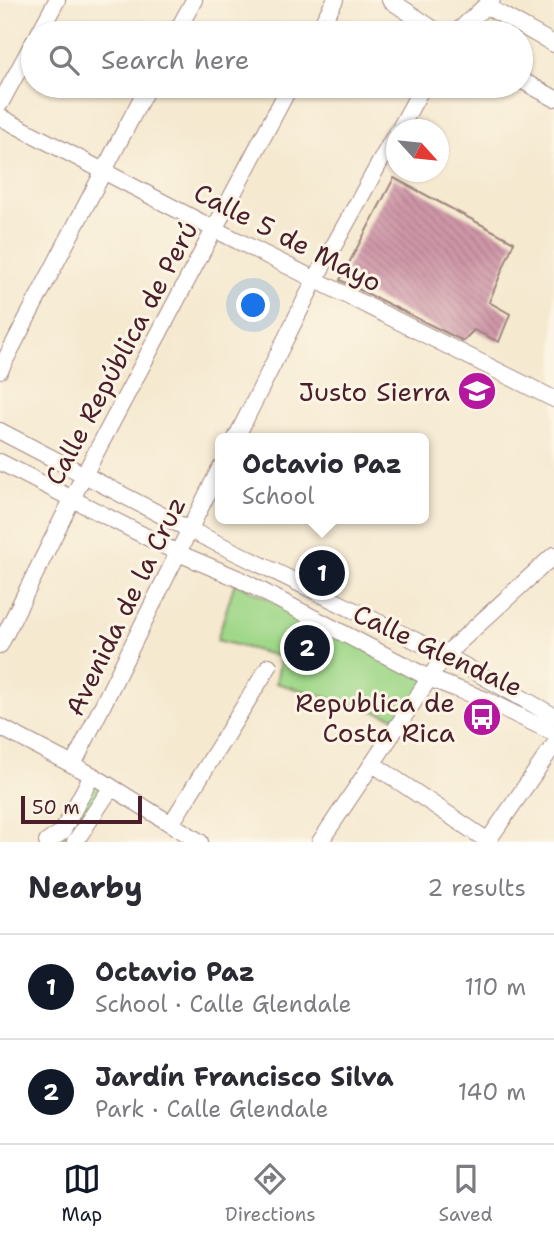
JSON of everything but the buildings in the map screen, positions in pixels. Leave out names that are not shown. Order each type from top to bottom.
[{"type":"street","points":[[45,21],[57,0]]},
{"type":"street","points":[[183,21],[194,0]]},
{"type":"street","points":[[324,21],[335,0]]},
{"type":"street","points":[[390,0],[421,21]]},
{"type":"street","points":[[469,21],[489,3],[518,21]]},
{"type":"street","points":[[533,31],[554,44]]},
{"type":"street","points":[[0,104],[21,65]]},
{"type":"street","points":[[533,87],[554,98]]},
{"type":"street","points":[[0,370],[142,98]]},
{"type":"street","name":"Calle República de Perú","points":[[0,645],[84,475],[284,98]]},
{"type":"street","points":[[405,119],[416,98]]},
{"type":"street","name":"Calle 5 de Mayo","points":[[0,117],[214,229],[554,399]]},
{"type":"street","points":[[238,433],[316,278],[386,153]]},
{"type":"street","name":"Calle Glendale","points":[[0,431],[190,530],[445,655],[554,716]]},
{"type":"street","name":"Calle Glendale","points":[[0,462],[178,553],[237,578],[431,678],[486,700],[554,733]]},
{"type":"street","name":"Avenida de la Cruz","points":[[73,765],[215,478]]},
{"type":"street","points":[[320,842],[445,655],[554,555]]},
{"type":"street","points":[[171,824],[269,666]]},
{"type":"street","points":[[0,727],[92,775],[198,841]]},
{"type":"street","points":[[373,764],[488,842],[554,745]]},
{"type":"street","points":[[58,840],[92,775]]},
{"type":"street","points":[[75,842],[111,788]]},
{"type":"green space","points":[[235,582],[428,680],[402,719],[276,683],[281,657],[217,640]]},
{"type":"green space","points":[[97,778],[109,787],[71,842],[47,842]]},
{"type":"place","name":"Justo Sierra","points":[[477,391]]},
{"type":"place","name":"Octavio Paz","points":[[322,573]]},
{"type":"place","name":"Jardín Francisco Silva","points":[[307,648]]},
{"type":"place","name":"Republica de Costa Rica","points":[[482,717]]}]
